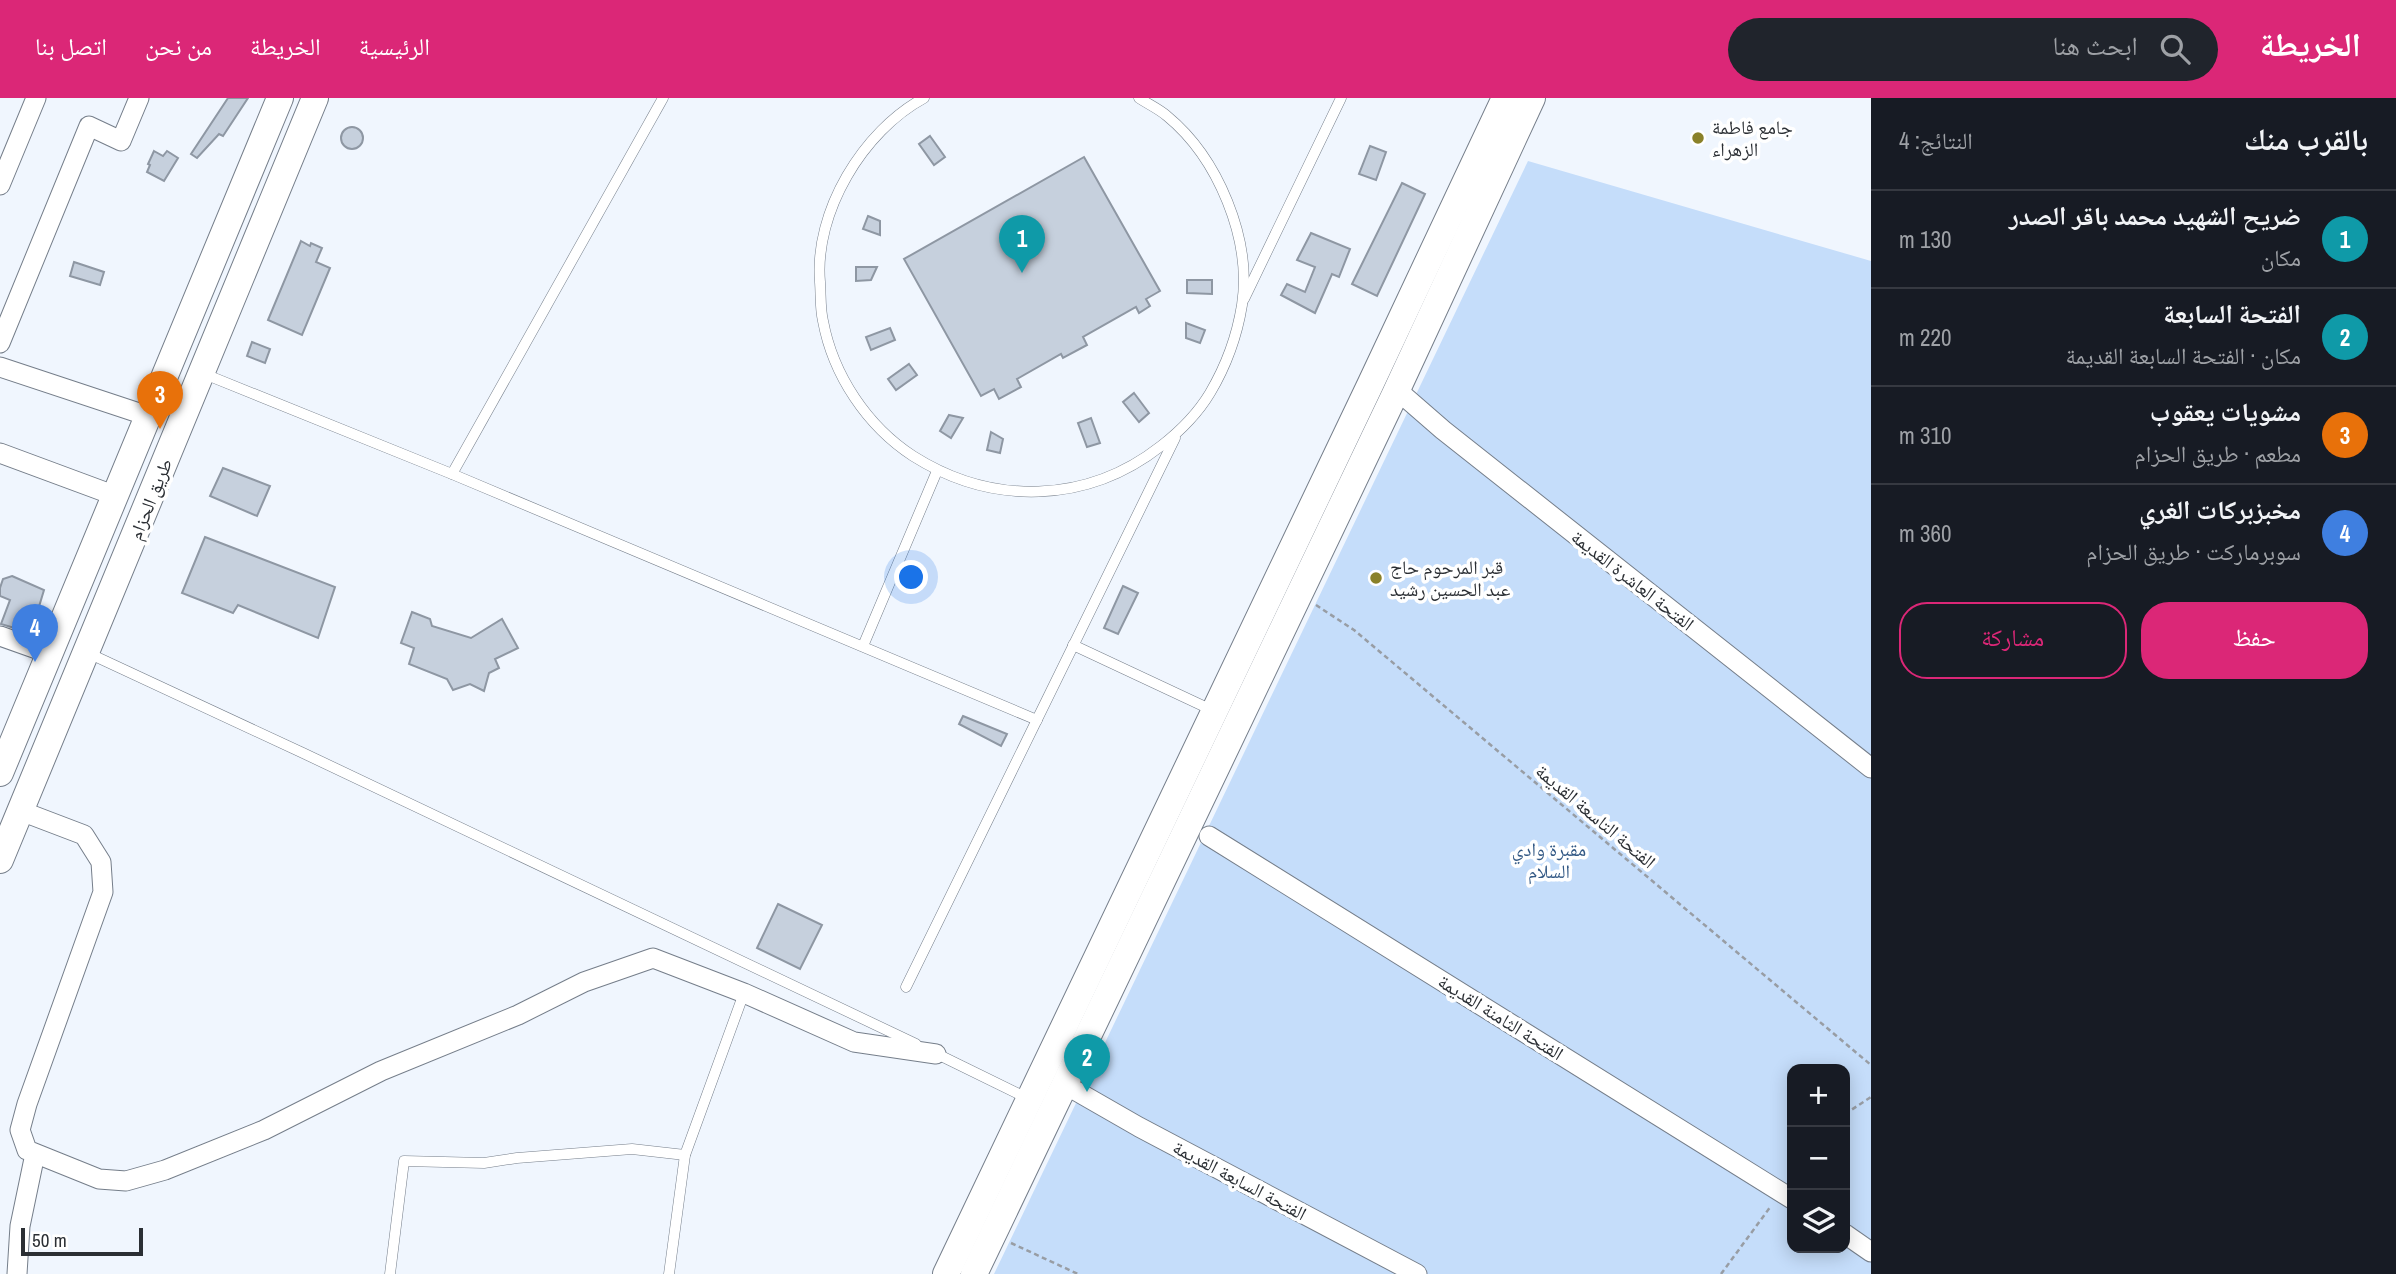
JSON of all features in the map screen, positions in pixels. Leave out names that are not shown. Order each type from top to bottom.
[{"type":"street","points":[[0,184],[7,149],[36,98]]},
{"type":"street","points":[[0,343],[89,126],[121,141],[139,98]]},
{"type":"street","name":"طريق الحزام","points":[[0,773],[280,98]]},
{"type":"street","name":"طريق الحزام","points":[[0,860],[315,98]]},
{"type":"street","points":[[975,1274],[1297,597],[1336,487],[1347,434],[1505,98]]},
{"type":"street","points":[[946,1274],[1215,711],[1336,487],[1373,440],[1532,98]]},
{"type":"street","points":[[0,367],[148,416]]},
{"type":"street","name":"الفتحة العاشرة القديمة","points":[[1396,390],[1871,768]]},
{"type":"street","points":[[1347,434],[1356,441],[1373,440]]},
{"type":"street","points":[[0,453],[116,495]]},
{"type":"street","points":[[0,636],[51,654]]},
{"type":"street","points":[[0,785],[84,835],[101,862],[103,892],[20,1130],[27,1150],[99,1179],[126,1181],[165,1170],[264,1130],[381,1071],[518,1015],[584,982],[653,958],[744,993],[854,1042],[936,1054]]},
{"type":"street","name":"الفتحة الثامنة القديمة","points":[[1209,836],[1787,1196]]},
{"type":"street","name":"الفتحة السابعة القديمة","points":[[1064,1084],[1139,1127],[1417,1274]]},
{"type":"street","points":[[17,1274],[20,1226],[35,1154]]},
{"type":"street","points":[[1850,1237],[1871,1252]]},
{"type":"lane","points":[[452,474],[663,98]]},
{"type":"lane","points":[[924,98],[910,106],[873,138],[845,178],[826,223],[819,272],[822,321],[837,367],[862,410],[896,444],[937,471],[977,486],[1009,491],[1062,490],[1104,480],[1143,460],[1177,434],[1209,396],[1231,351],[1242,303],[1341,98]]},
{"type":"lane","points":[[1139,98],[1167,116],[1203,154],[1228,200],[1241,250],[1242,303]]},
{"type":"lane","points":[[202,373],[452,474],[1037,720]]},
{"type":"lane","points":[[906,987],[1177,434]]},
{"type":"lane","points":[[863,646],[937,471]]},
{"type":"lane","points":[[1073,645],[1215,711]]},
{"type":"lane","points":[[87,652],[303,752],[1030,1099]]},
{"type":"lane","points":[[669,1274],[685,1155],[744,993]]},
{"type":"lane","points":[[390,1274],[404,1161],[484,1163],[632,1149],[685,1155]]},
{"type":"path","name":"الفتحة التاسعة القديمة","points":[[1297,597],[1324,608],[1354,630],[1871,1065]]},
{"type":"path","points":[[1850,1111],[1871,1097]]},
{"type":"path","points":[[1721,1274],[1787,1196]]},
{"type":"path","points":[[993,1235],[1078,1274]]},
{"type":"green space","name":"مقبرة وادي السلام","points":[[1528,161],[1871,261],[1871,1274],[994,1274]]},
{"type":"building","points":[[228,98],[248,98],[223,136],[219,134],[197,158],[191,154]]},
{"type":"building","points":[[352,127],[360,130],[363,138],[360,146],[352,149],[344,146],[341,138],[344,130]]},
{"type":"building","points":[[930,136],[945,157],[934,165],[919,144]]},
{"type":"building","points":[[1370,146],[1386,152],[1376,180],[1359,174]]},
{"type":"building","points":[[154,151],[163,156],[167,151],[178,158],[164,181],[147,172]]},
{"type":"building","points":[[1084,157],[1160,291],[1146,299],[1150,306],[1139,313],[1136,307],[1083,337],[1087,345],[1063,358],[1061,354],[1017,379],[1021,387],[999,399],[994,389],[981,396],[904,259]]},
{"type":"building","points":[[1402,183],[1425,194],[1377,296],[1352,284]]},
{"type":"building","points":[[868,216],[880,221],[880,235],[863,229]]},
{"type":"building","points":[[1311,233],[1350,249],[1339,277],[1332,274],[1315,313],[1281,295],[1287,284],[1305,292],[1315,267],[1297,260]]},
{"type":"building","points":[[301,241],[322,248],[316,262],[330,268],[302,335],[268,320]]},
{"type":"building","points":[[74,262],[104,272],[100,285],[70,276]]},
{"type":"building","points":[[856,267],[877,267],[871,280],[856,281]]},
{"type":"building","points":[[1187,280],[1212,280],[1212,294],[1187,293]]},
{"type":"building","points":[[1186,323],[1205,330],[1200,343],[1186,338]]},
{"type":"building","points":[[890,328],[895,340],[871,350],[866,337]]},
{"type":"building","points":[[252,342],[270,349],[265,363],[247,356]]},
{"type":"building","points":[[909,364],[917,375],[896,390],[888,379]]},
{"type":"building","points":[[1134,393],[1149,413],[1139,422],[1123,402]]},
{"type":"building","points":[[949,415],[963,418],[951,438],[940,431]]},
{"type":"building","points":[[1091,418],[1100,443],[1087,447],[1078,423]]},
{"type":"building","points":[[991,432],[1003,439],[1000,453],[987,450]]},
{"type":"building","points":[[223,468],[270,486],[257,516],[210,496]]},
{"type":"building","points":[[205,537],[335,587],[318,638],[238,605],[233,613],[182,593]]},
{"type":"building","points":[[12,576],[44,590],[31,633],[1,624],[10,600],[0,596],[0,588],[3,579]]},
{"type":"building","points":[[1123,586],[1138,593],[1118,634],[1104,628]]},
{"type":"building","points":[[412,612],[430,619],[432,626],[471,638],[502,619],[518,648],[495,659],[499,668],[489,673],[484,691],[470,684],[453,690],[447,679],[409,664],[414,648],[401,643]]},
{"type":"building","points":[[963,716],[1007,734],[1001,746],[959,724]]},
{"type":"building","points":[[778,904],[822,925],[800,969],[757,948]]},
{"type":"place","name":"جامع فاطمة الزهراء","points":[[1698,138]]},
{"type":"place","name":"ضريح الشهيد محمد باقر الصدر","points":[[1022,273]]},
{"type":"place","name":"مشويات يعقوب","points":[[160,429]]},
{"type":"place","name":"قبر المرحوم حاج عبد الحسين رشيد","points":[[1376,578]]},
{"type":"place","name":"مخبزبركات الغري","points":[[35,662]]},
{"type":"place","name":"الفتحة السابعة","points":[[1087,1092]]}]
